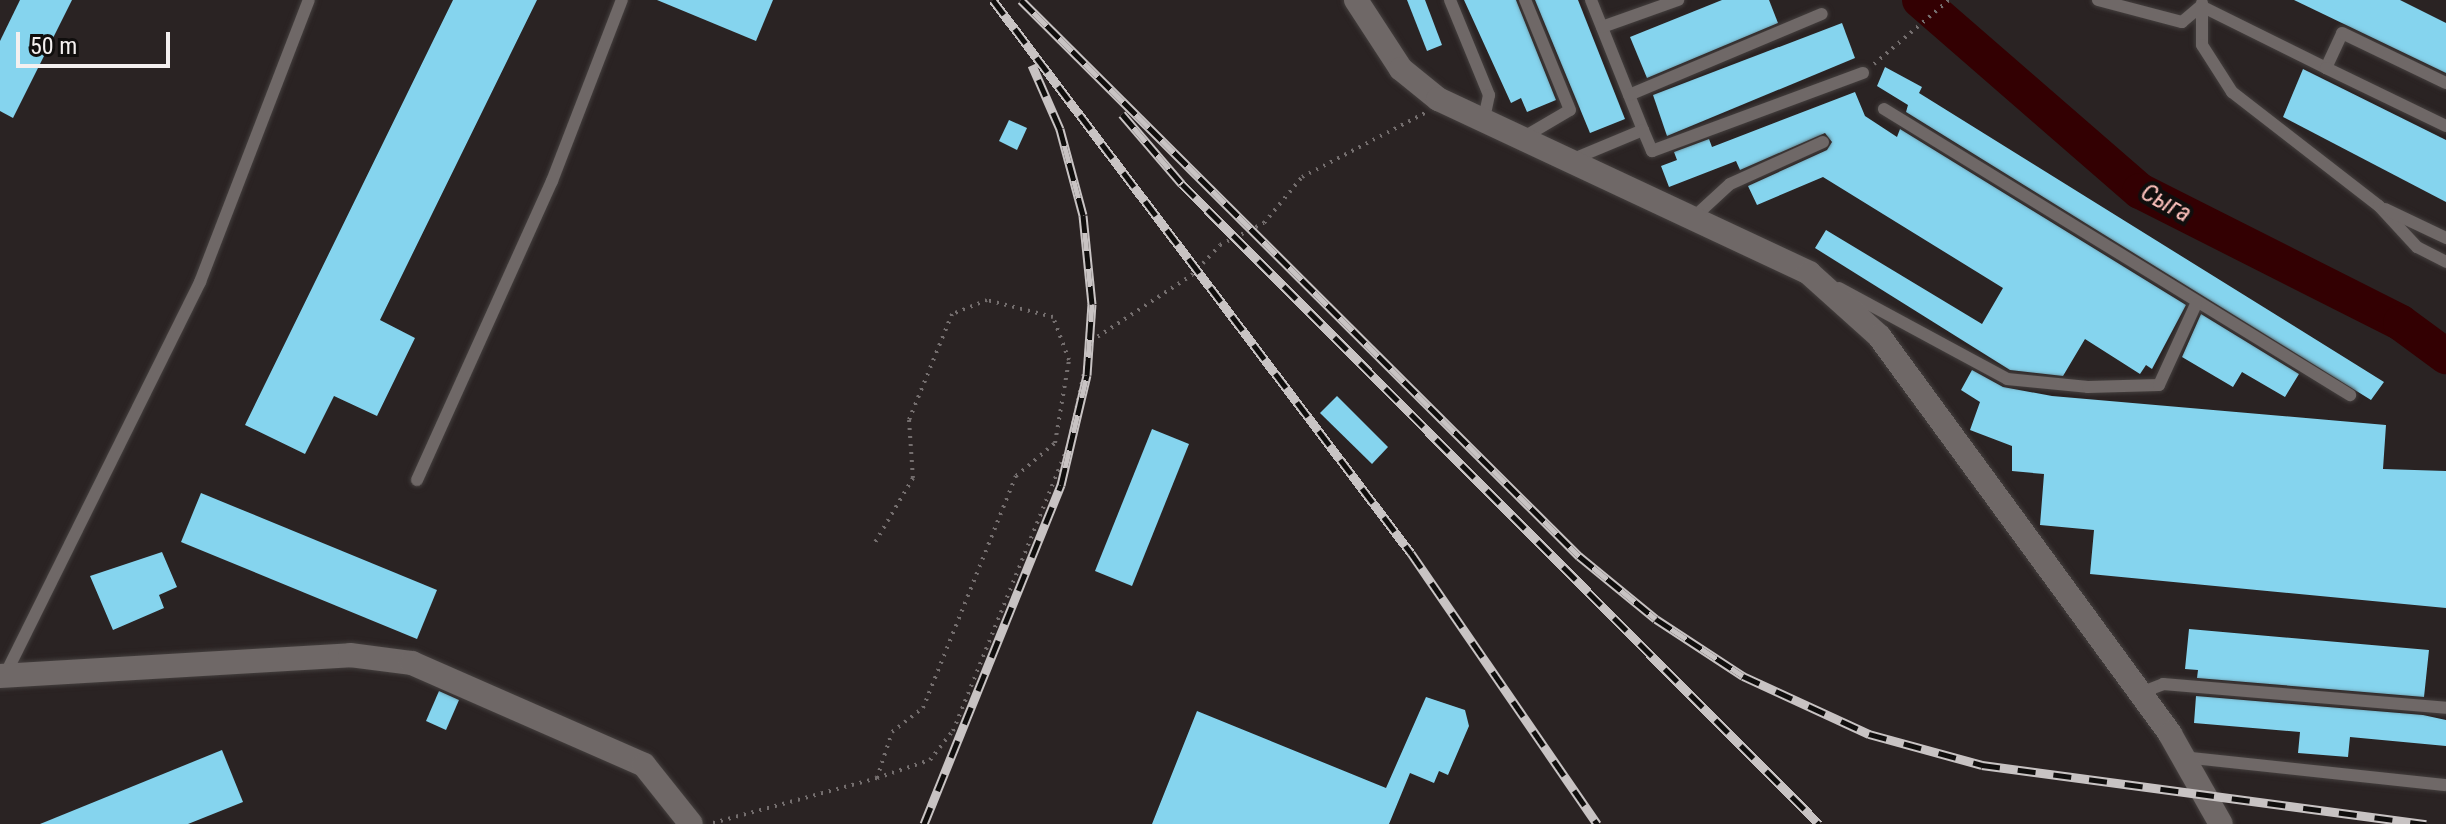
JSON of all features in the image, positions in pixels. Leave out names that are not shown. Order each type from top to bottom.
[{"type":"street","points":[[1356,0],[1401,69],[1438,99],[1809,273],[1879,336],[2140,693],[2221,824]]},
{"type":"street","points":[[2,676],[350,655],[412,663],[644,765],[691,824]]},
{"type":"lane","points":[[2,676],[200,282],[309,0]]},
{"type":"lane","points":[[417,480],[552,181],[622,0]]},
{"type":"lane","points":[[1450,0],[1489,95],[1484,118]]},
{"type":"lane","points":[[1524,137],[1570,110],[1525,0]]},
{"type":"lane","points":[[1591,0],[1652,151],[1863,73]]},
{"type":"lane","points":[[1602,27],[1678,0]]},
{"type":"lane","points":[[2098,0],[2182,22],[2202,3]]},
{"type":"lane","points":[[2202,3],[2446,126]]},
{"type":"lane","points":[[2202,3],[2202,45],[2232,92],[2379,206],[2417,247],[2446,262]]},
{"type":"lane","points":[[1629,95],[1822,14]]},
{"type":"lane","points":[[2326,68],[2342,33],[2446,83]]},
{"type":"lane","points":[[1884,109],[2196,304],[2350,395]]},
{"type":"lane","points":[[1571,160],[1643,130]]},
{"type":"lane","points":[[1693,218],[1730,184],[1823,142]]},
{"type":"lane","points":[[2379,206],[2446,238]]},
{"type":"lane","points":[[1809,273],[2007,379],[2032,384],[2159,385],[2196,304]]},
{"type":"lane","points":[[2140,693],[2163,684],[2446,708]]},
{"type":"lane","points":[[2180,757],[2446,785]]},
{"type":"path","points":[[1863,73],[1926,23],[1949,0]]},
{"type":"path","points":[[710,824],[877,778],[930,760],[953,731],[1068,447],[1091,341],[1192,275],[1220,245],[1264,223],[1302,177],[1390,137],[1438,99]]},
{"type":"path","points":[[873,546],[913,478],[909,420],[952,314],[987,300],[1053,317],[1069,360],[1055,443],[1016,476],[923,708],[892,732],[877,778]]},
{"type":"building","points":[[20,0],[72,0],[13,118],[0,111],[0,41]]},
{"type":"building","points":[[453,0],[537,0],[380,320],[415,338],[377,416],[334,396],[305,454],[245,425]]},
{"type":"building","points":[[657,0],[773,0],[756,41]]},
{"type":"building","points":[[1407,0],[1425,0],[1442,45],[1427,51]]},
{"type":"building","points":[[1464,0],[1516,0],[1556,100],[1527,112],[1521,98],[1511,103]]},
{"type":"building","points":[[1535,0],[1578,0],[1625,119],[1590,133]]},
{"type":"building","points":[[1722,0],[1769,0],[1778,23],[1647,78],[1630,37]]},
{"type":"building","points":[[2294,0],[2400,0],[2446,23],[2446,73]]},
{"type":"building","points":[[1842,23],[1855,58],[1667,136],[1653,95]]},
{"type":"building","points":[[1885,67],[1922,87],[1919,93],[2384,382],[2371,400],[1906,112],[1908,105],[1877,86]]},
{"type":"building","points":[[2303,69],[2446,140],[2446,202],[2283,117]]},
{"type":"building","points":[[1855,92],[1865,116],[1897,137],[1900,129],[2186,305],[2152,369],[2146,365],[2140,374],[2085,339],[2063,376],[2010,370],[1815,248],[1826,230],[1982,324],[2003,288],[1823,177],[1757,205],[1748,186],[1827,150],[1832,142],[1825,133],[1740,170],[1736,161],[1669,187],[1661,166],[1677,160],[1674,152],[1709,139],[1712,147]]},
{"type":"building","points":[[1009,120],[1027,128],[1017,150],[999,141]]},
{"type":"building","points":[[2201,314],[2299,374],[2285,397],[2242,372],[2233,387],[2182,357]]},
{"type":"building","points":[[1972,370],[2003,387],[2052,396],[2386,425],[2383,469],[2446,471],[2446,608],[2090,574],[2094,530],[2040,525],[2044,474],[2012,471],[2012,446],[1970,430],[1980,402],[1961,390]]},
{"type":"building","points":[[1337,396],[1388,447],[1372,464],[1320,413]]},
{"type":"building","points":[[1152,429],[1189,444],[1132,586],[1095,571]]},
{"type":"building","points":[[201,493],[437,590],[417,639],[181,542]]},
{"type":"building","points":[[162,552],[177,587],[159,595],[164,608],[113,630],[90,576]]},
{"type":"building","points":[[2189,629],[2429,650],[2424,697],[2197,678],[2198,670],[2185,669]]},
{"type":"building","points":[[439,691],[459,700],[446,730],[426,721]]},
{"type":"building","points":[[2196,696],[2423,715],[2446,720],[2446,746],[2350,737],[2348,757],[2298,753],[2300,732],[2194,723]]},
{"type":"building","points":[[1426,697],[1465,710],[1469,726],[1448,775],[1439,771],[1434,783],[1410,773],[1389,824],[1152,824],[1197,711],[1386,788]]},
{"type":"building","points":[[222,750],[243,802],[188,824],[40,824]]},
{"type":"waterway","name":"Сыга","points":[[1920,0],[2140,191],[2401,323],[2446,356]]},
{"type":"railway","points":[[993,0],[1411,553],[1597,824]]},
{"type":"railway","points":[[1021,0],[1579,556],[1656,619],[1743,676],[1869,734],[1982,765],[2426,824]]},
{"type":"railway","points":[[924,824],[1061,485],[1087,375],[1092,304],[1083,215],[1060,129],[1032,65]]},
{"type":"railway","points":[[1122,114],[1182,184],[1819,824]]}]
